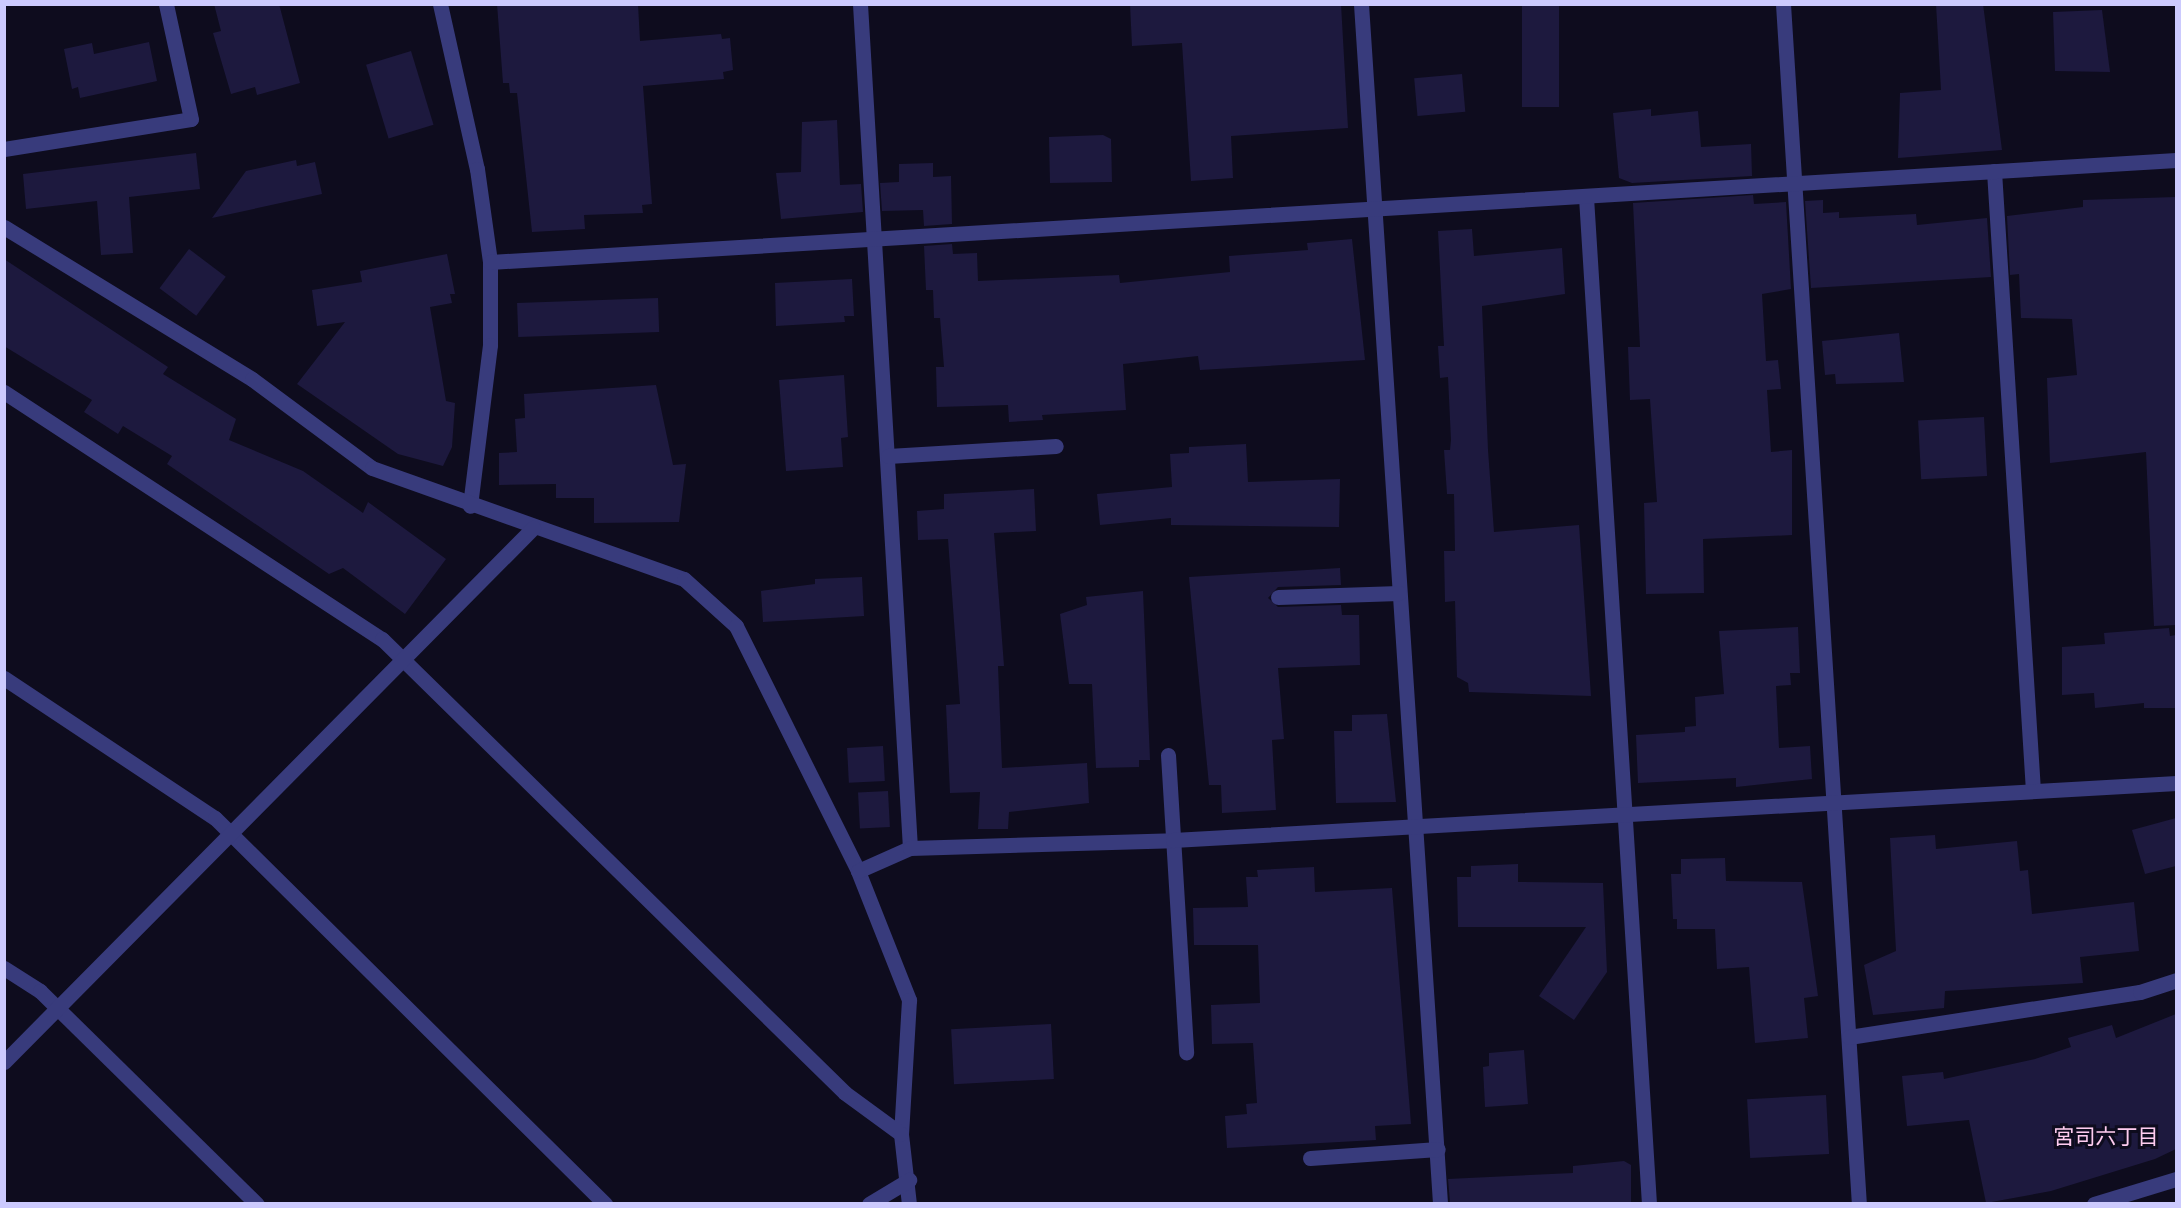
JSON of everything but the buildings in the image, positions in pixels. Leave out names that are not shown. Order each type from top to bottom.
[{"type":"street","points":[[4,149],[191,119],[166,4]]},
{"type":"street","points":[[440,4],[477,169],[490,262],[490,345],[470,506]]},
{"type":"street","points":[[860,4],[910,848]]},
{"type":"street","points":[[1362,4],[1440,1203]]},
{"type":"street","points":[[1783,4],[1859,1203]]},
{"type":"street","points":[[490,262],[1794,186],[2176,160]]},
{"type":"street","points":[[1994,171],[2033,791]]},
{"type":"street","points":[[1586,197],[1649,1203]]},
{"type":"street","points":[[4,227],[252,379],[372,468],[470,506],[684,579],[736,626],[858,871],[909,1000],[901,1134],[909,1180],[909,1203]]},
{"type":"street","points":[[4,392],[382,639],[845,1093],[901,1134]]},
{"type":"street","points":[[888,456],[1056,446]]},
{"type":"street","points":[[4,1062],[59,1010],[532,528]]},
{"type":"street","points":[[1278,597],[1399,593]]},
{"type":"street","points":[[4,678],[231,834],[605,1203]]},
{"type":"street","points":[[1168,755],[1186,1052]]},
{"type":"street","points":[[858,871],[910,848],[1173,840],[2176,783]]},
{"type":"street","points":[[4,968],[59,1010],[257,1203]]},
{"type":"street","points":[[1849,1037],[2140,993],[2176,980]]},
{"type":"street","points":[[1310,1158],[1438,1149]]},
{"type":"street","points":[[2094,1203],[2176,1179]]},
{"type":"street","points":[[869,1203],[909,1180]]},
{"type":"district","name":"宮司六丁目","points":[[2106,1136]]}]
